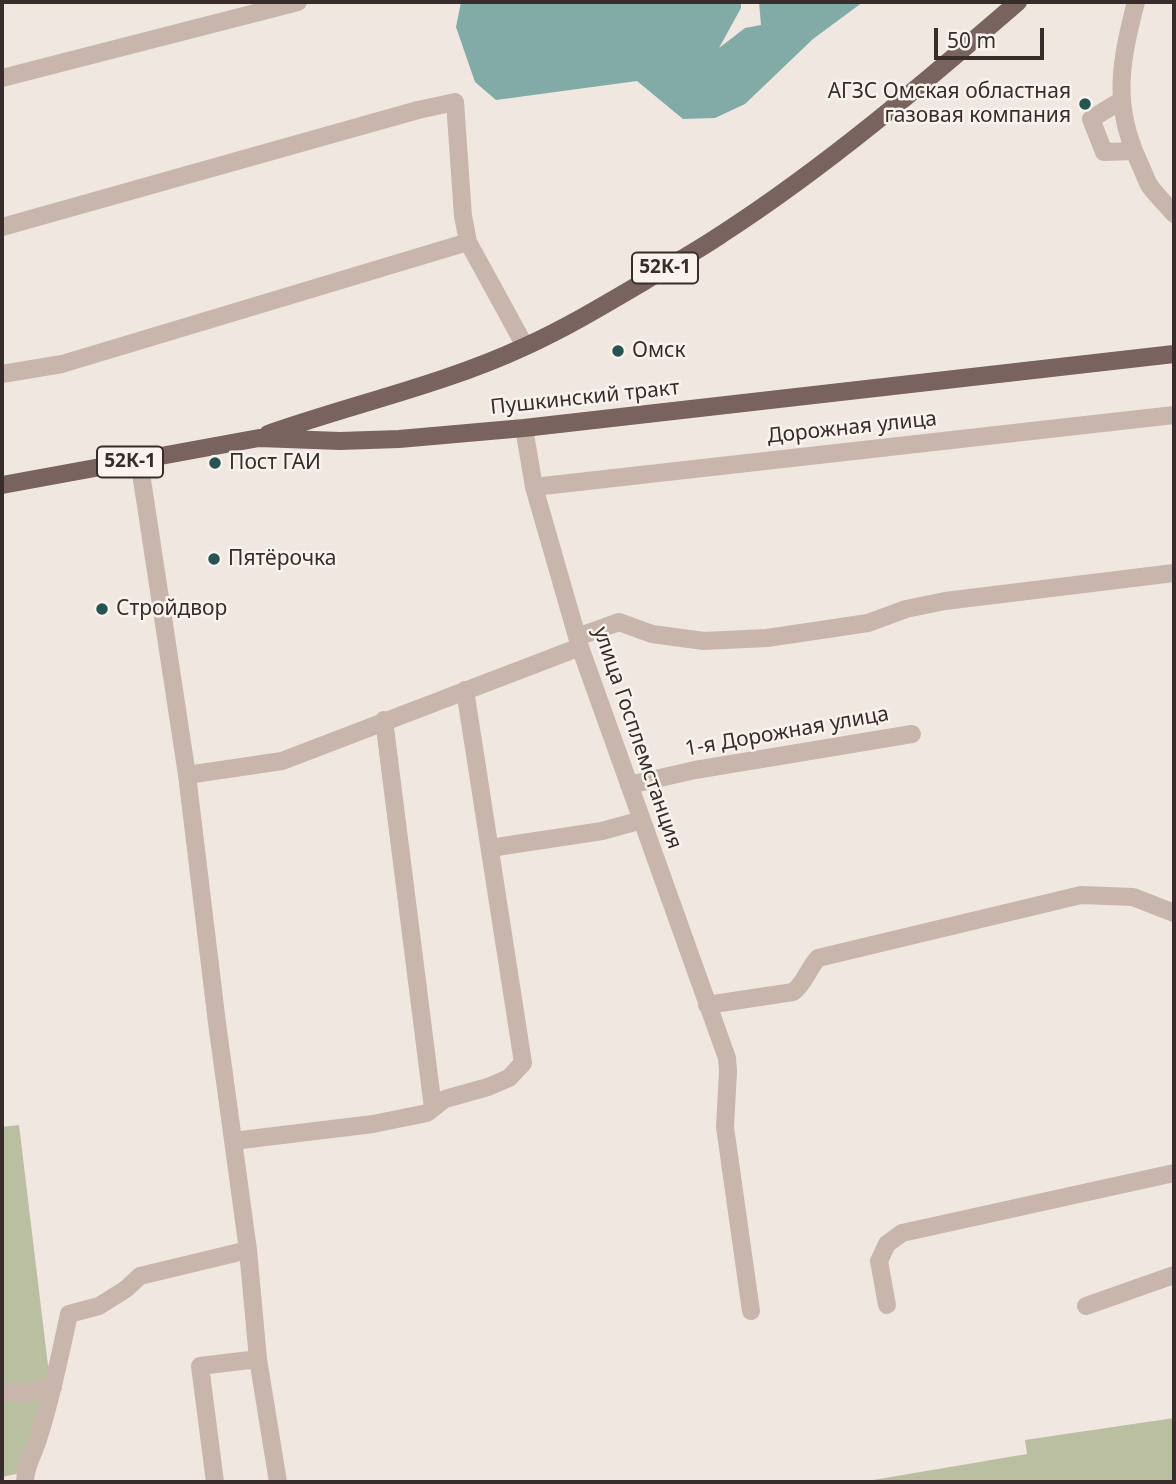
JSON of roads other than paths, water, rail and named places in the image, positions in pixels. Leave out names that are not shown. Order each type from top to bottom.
[{"type":"main road","name":"52К-1","points":[[259,438],[330,412],[459,374],[526,346],[603,305],[722,235],[790,187],[860,135],[1018,2]]},
{"type":"main road","name":"Пушкинский тракт","points":[[2,485],[259,438],[340,441],[399,439],[524,428],[1174,354]]},
{"type":"street","points":[[2,78],[298,2]]},
{"type":"street","points":[[1136,2],[1125,46],[1120,82],[1124,119],[1134,151],[1149,184],[1174,214]]},
{"type":"street","points":[[1122,100],[1091,119],[1104,152],[1134,151]]},
{"type":"street","points":[[2,227],[418,110],[455,102],[468,242],[526,346]]},
{"type":"street","points":[[2,374],[62,364],[468,242]]},
{"type":"street","name":"Дорожная улица","points":[[534,486],[1174,415]]},
{"type":"street","name":"улица Госплемстанция","points":[[524,428],[534,486],[578,642],[727,1058],[729,1071],[725,1127],[751,1311]]},
{"type":"street","points":[[139,460],[187,775],[248,1250],[258,1359],[278,1482]]},
{"type":"street","points":[[187,775],[282,761],[466,690],[620,622],[652,634],[704,641],[766,638],[868,623],[906,609],[946,601],[1174,573]]},
{"type":"street","points":[[233,1141],[373,1124],[426,1113],[445,1099],[509,1078],[523,1063],[466,690]]},
{"type":"street","points":[[384,720],[433,1108]]},
{"type":"street","name":"1-я Дорожная улица","points":[[629,785],[695,770],[912,734]]},
{"type":"street","points":[[490,848],[601,831],[642,820]]},
{"type":"street","points":[[707,1005],[793,992],[801,986],[809,968],[818,958],[1081,895],[1133,897],[1174,913]]},
{"type":"street","points":[[887,1305],[879,1261],[887,1244],[902,1233],[1174,1173]]},
{"type":"street","points":[[25,1482],[25,1472],[39,1438],[53,1387],[69,1314],[99,1306],[126,1289],[140,1276],[248,1250]]},
{"type":"street","points":[[1086,1306],[1174,1275]]},
{"type":"street","points":[[215,1482],[200,1366],[258,1359]]},
{"type":"street","points":[[2,1393],[53,1387]]},
{"type":"water","points":[[461,2],[741,2],[741,8],[719,48],[745,28],[761,25],[759,2],[863,2],[813,39],[745,104],[715,118],[683,119],[637,81],[496,100],[475,82],[456,27]]},
{"type":"place","name":"АГЗС Омская областная газовая компания","points":[[1085,104]]},
{"type":"place","name":"Омск","points":[[618,351]]},
{"type":"place","name":"Пост ГАИ","points":[[215,463]]},
{"type":"place","name":"Пятёрочка","points":[[214,559]]},
{"type":"place","name":"Стройдвор","points":[[102,609]]}]
